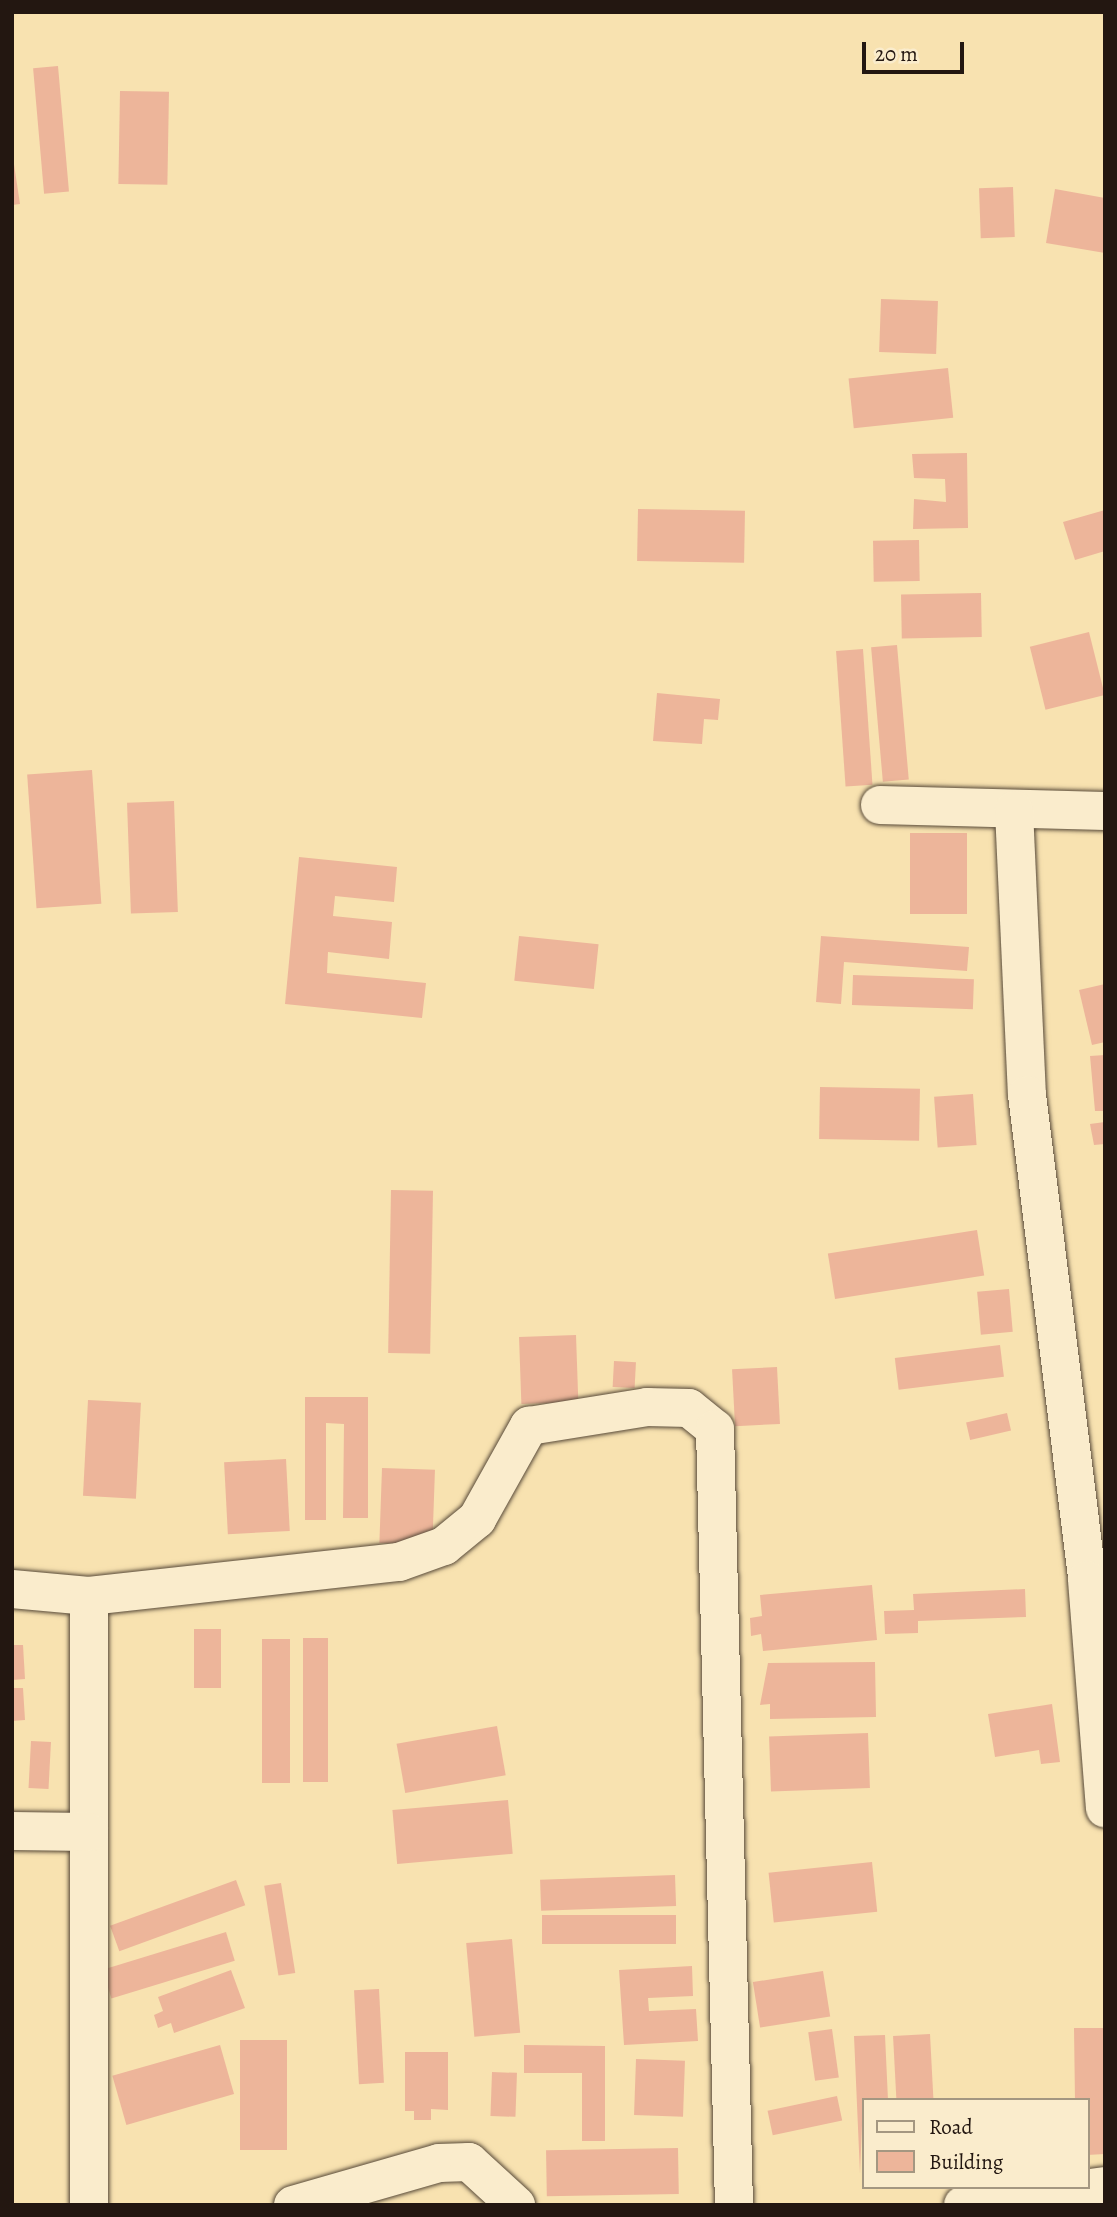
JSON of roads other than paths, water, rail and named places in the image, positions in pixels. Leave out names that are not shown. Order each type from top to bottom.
[{"type":"street","points":[[880,805],[1105,811]]},
{"type":"street","points":[[1014,810],[1027,1096],[1087,1580],[1105,1808]]},
{"type":"street","points":[[12,1589],[89,1595],[399,1562],[444,1546],[477,1519],[529,1426],[646,1407],[689,1408],[715,1429],[734,2205]]},
{"type":"street","points":[[89,1595],[89,2205]]},
{"type":"street","points":[[12,1831],[89,1832]]},
{"type":"street","points":[[293,2205],[439,2163],[469,2162],[516,2205]]},
{"type":"street","points":[[963,2205],[1100,2194]]}]
